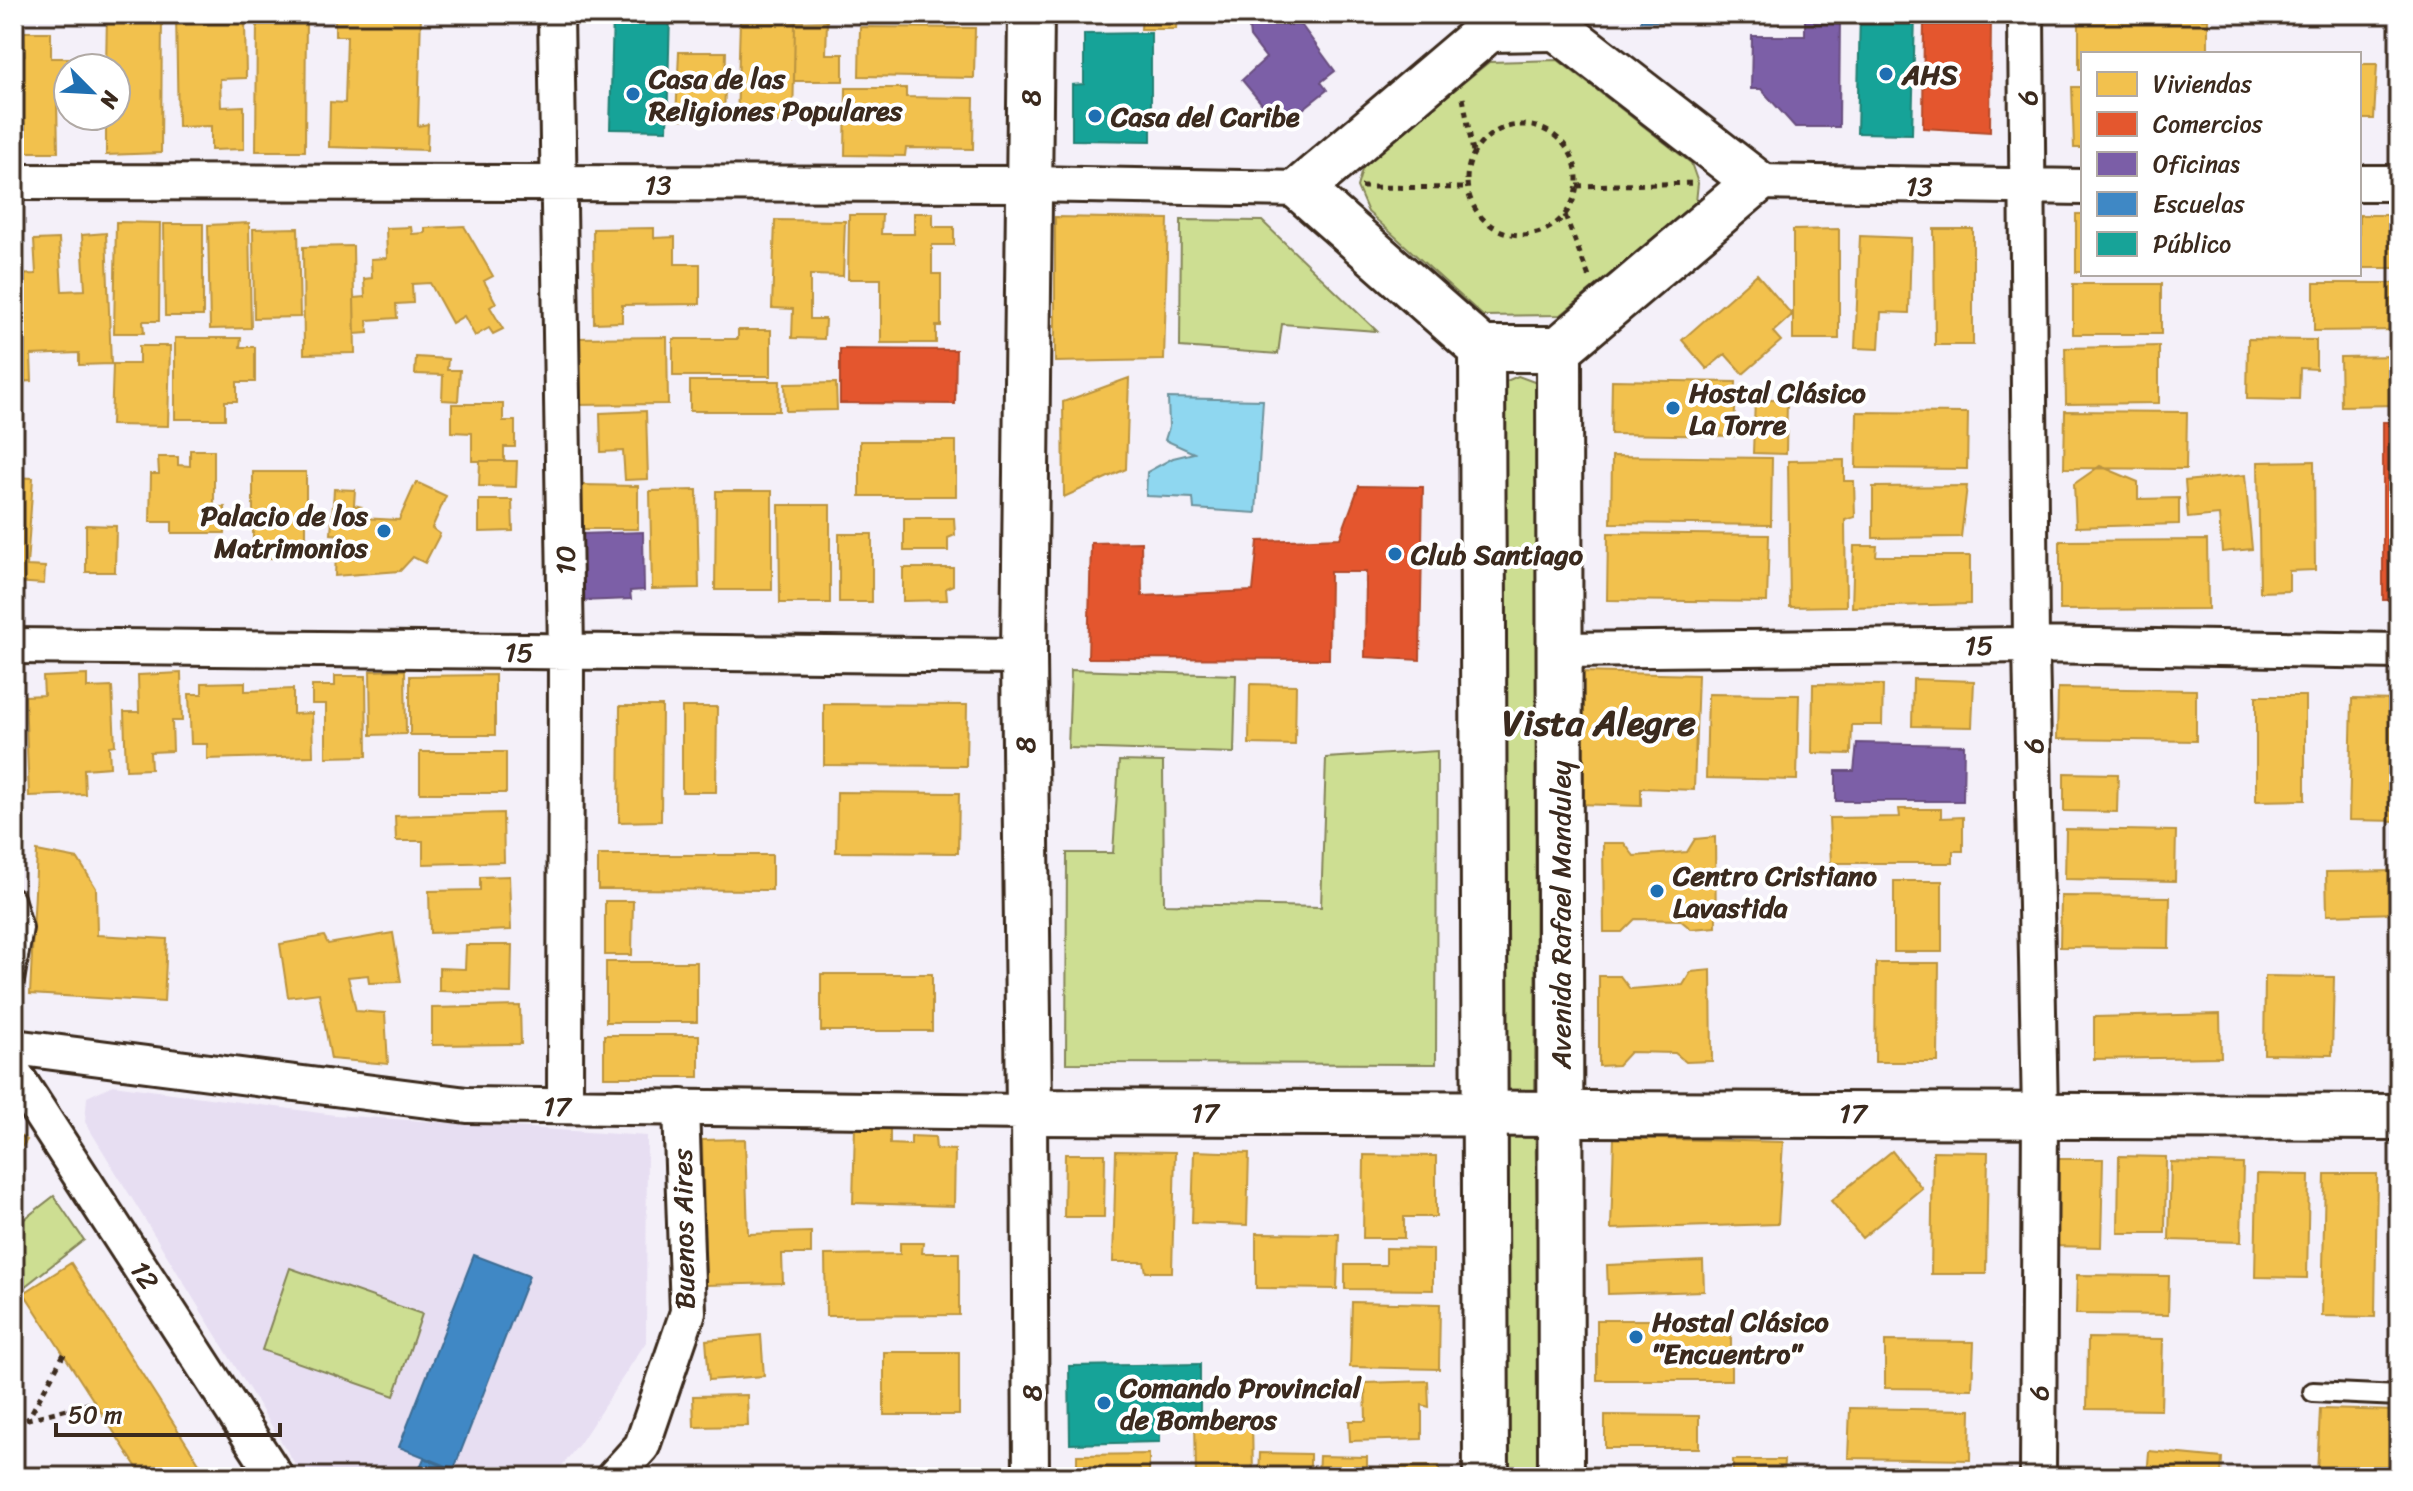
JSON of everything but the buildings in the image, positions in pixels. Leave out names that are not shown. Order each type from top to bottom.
[{"type":"main road","name":"8","points":[[1029,1112],[1024,656],[1031,14]]},
{"type":"main road","points":[[1557,21],[1756,182],[1559,349],[1482,349],[1301,189],[1455,58],[1489,22],[1557,21]]},
{"type":"main road","points":[[1482,349],[1486,1477]]},
{"type":"main road","name":"Avenida Rafael Manduley","points":[[1559,349],[1561,1477]]},
{"type":"main road","name":"17","points":[[1029,1112],[2399,1117]]},
{"type":"street","name":"10","points":[[556,14],[566,652],[565,1106]]},
{"type":"street","name":"6","points":[[2026,14],[2031,645],[2040,1115],[2038,1477]]},
{"type":"street","name":"13","points":[[14,182],[1030,184],[1301,189]]},
{"type":"street","name":"13","points":[[1756,182],[2081,187]]},
{"type":"street","points":[[2361,183],[2399,183]]},
{"type":"street","name":"15","points":[[1560,650],[2031,645],[2399,651]]},
{"type":"street","name":"15","points":[[14,646],[1024,656]]},
{"type":"street","name":"17","points":[[14,1047],[467,1105],[1029,1112]]},
{"type":"street","name":"12","points":[[14,1073],[276,1477]]},
{"type":"street","name":"Buenos Aires","points":[[614,1477],[642,1446],[688,1312],[681,1107]]},
{"type":"street","name":"8","points":[[1029,1112],[1031,1477]]},
{"type":"lane","points":[[14,898],[23,928],[14,981]]},
{"type":"lane","points":[[2313,1392],[2399,1396]]},
{"type":"path","points":[[1455,58],[1473,152],[1468,188],[1480,216],[1507,233],[1538,232],[1565,215],[1577,186],[1570,152],[1545,129],[1511,125],[1495,132],[1473,152]]},
{"type":"path","points":[[1577,186],[1698,183]]},
{"type":"path","points":[[1357,187],[1468,188]]},
{"type":"path","points":[[1565,215],[1603,312]]},
{"type":"path","points":[[28,1419],[64,1354]]},
{"type":"path","points":[[14,1422],[95,1402]]},
{"type":"shaded area","points":[[113,1085],[335,1115],[647,1136],[646,1342],[580,1443],[553,1477],[303,1477],[85,1122],[87,1097]]},
{"type":"green space","points":[[1558,60],[1691,163],[1698,183],[1696,202],[1561,315],[1483,316],[1368,212],[1357,187],[1364,163],[1489,62]]},
{"type":"green space","points":[[1181,220],[1262,221],[1377,331],[1282,324],[1278,354],[1180,347]]},
{"type":"green space","points":[[1518,376],[1537,383],[1535,1112],[1542,1477],[1508,1477],[1508,929],[1502,383]]},
{"type":"green space","points":[[1071,670],[1236,675],[1234,753],[1068,748]]},
{"type":"green space","points":[[1437,751],[1436,1064],[1066,1063],[1067,853],[1113,853],[1119,761],[1163,762],[1164,904],[1321,907],[1326,758]]},
{"type":"green space","points":[[54,1196],[84,1240],[14,1295],[14,1227]]},
{"type":"green space","points":[[290,1268],[422,1314],[394,1396],[262,1350]]},
{"type":"water","points":[[1168,398],[1263,400],[1256,513],[1194,509],[1193,498],[1146,496],[1147,472],[1173,458],[1194,453],[1165,440],[1169,427]]},
{"type":"place","name":"AHS","points":[[1886,74]]},
{"type":"place","name":"Casa de las Religiones Populares","points":[[633,94]]},
{"type":"place","name":"Casa del Caribe","points":[[1095,116]]},
{"type":"place","name":"Hostal Clásico La Torre","points":[[1673,408]]},
{"type":"place","name":"Palacio de los Matrimonios","points":[[384,531]]},
{"type":"place","name":"Club Santiago","points":[[1395,554]]},
{"type":"place","name":"Centro Cristiano Lavastida","points":[[1657,891]]},
{"type":"place","name":"Hostal Clásico \"Encuentro\"","points":[[1636,1337]]},
{"type":"place","name":"Comando Provincial de Bomberos","points":[[1104,1403]]},
{"type":"district","name":"Vista Alegre","points":[[1599,722]]}]
